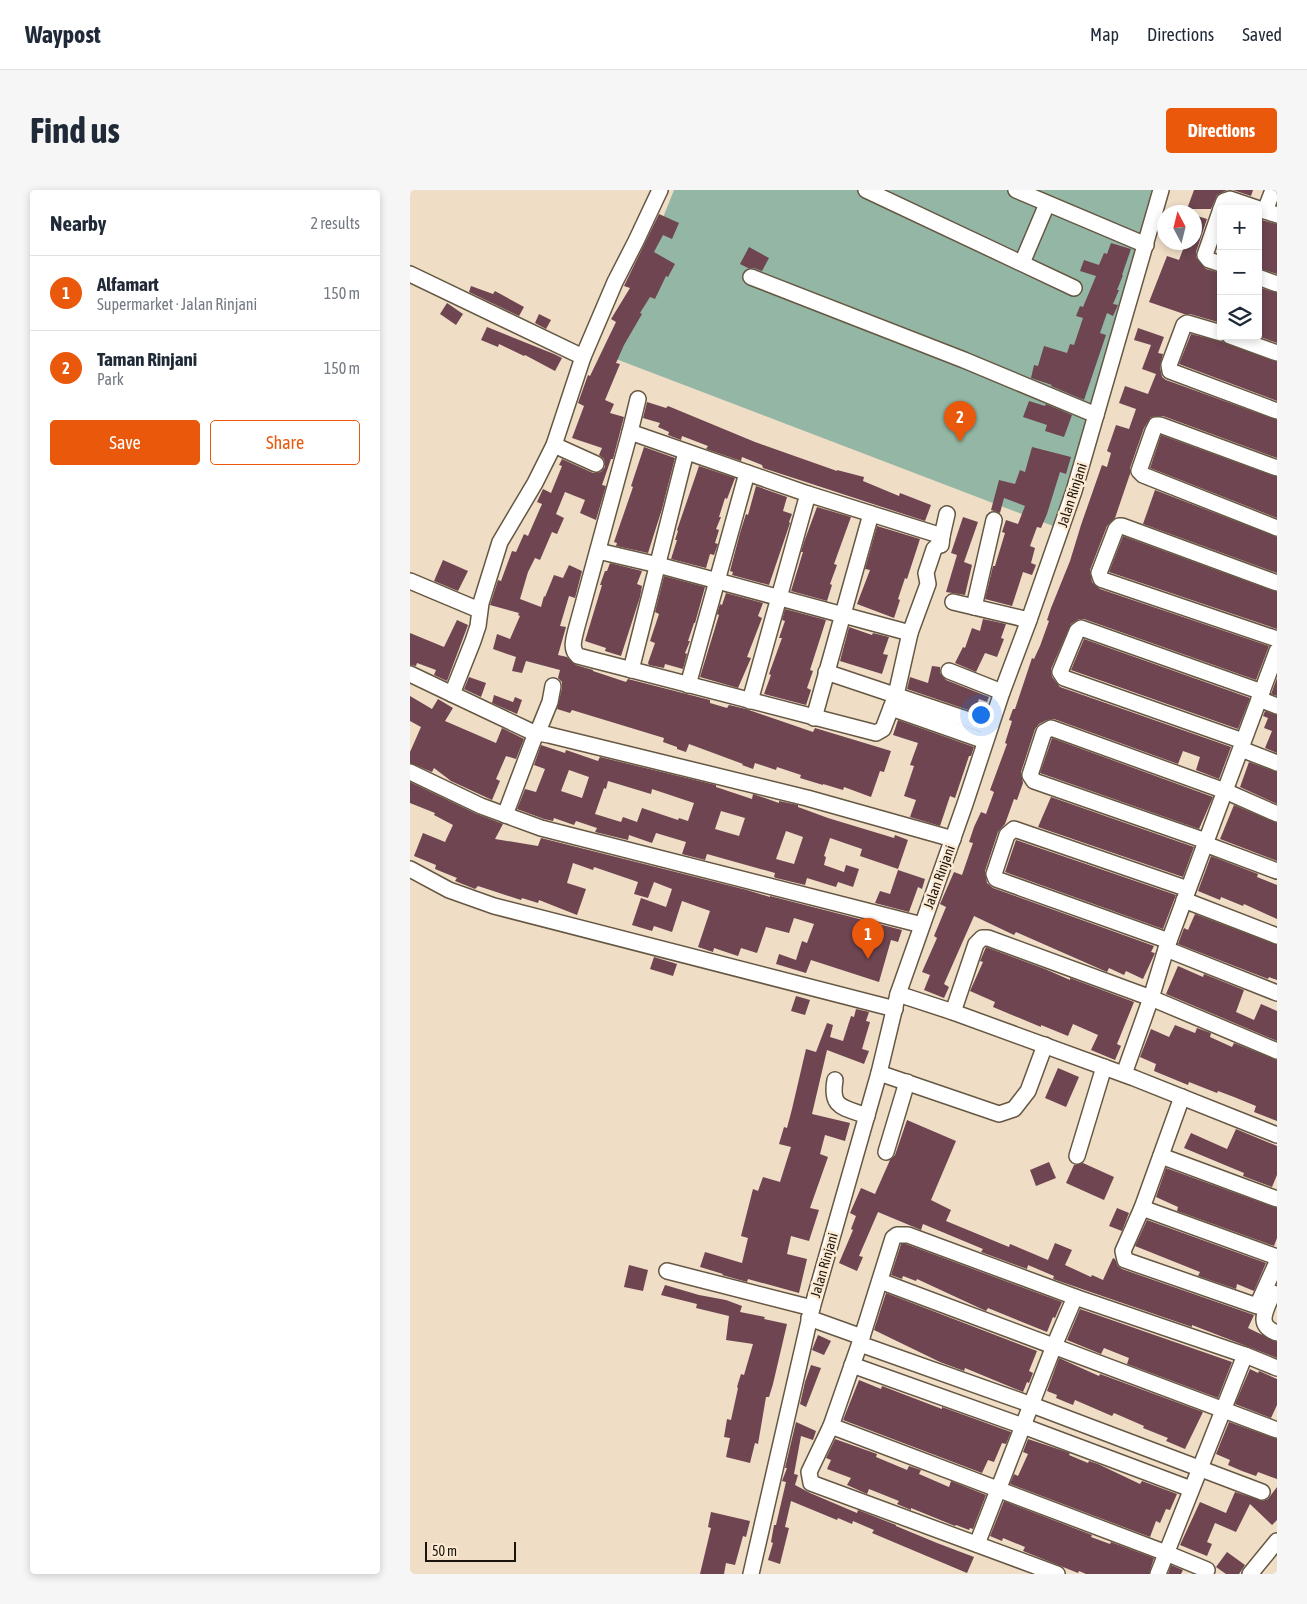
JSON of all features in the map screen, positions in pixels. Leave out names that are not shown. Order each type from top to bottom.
[{"type":"street","points":[[452,694],[478,626],[479,610],[500,542],[554,445],[583,357],[615,282],[660,190]]},
{"type":"street","points":[[866,190],[1074,288]]},
{"type":"street","points":[[1016,190],[1146,245]]},
{"type":"street","name":"Jalan Rinjani","points":[[751,1574],[811,1313],[879,1073],[898,994],[953,839],[987,734],[1074,491],[1161,190]]},
{"type":"street","points":[[1271,213],[1272,190]]},
{"type":"street","points":[[1222,205],[1224,201],[1230,199],[1248,205]]},
{"type":"street","points":[[1022,263],[1047,204]]},
{"type":"street","points":[[1217,220],[1204,255],[1209,260],[1217,263]]},
{"type":"street","points":[[410,274],[583,357]]},
{"type":"street","points":[[751,277],[964,360],[1096,415]]},
{"type":"street","points":[[1262,278],[1277,284]]},
{"type":"street","points":[[1217,332],[1186,323],[1169,365],[1170,371],[1277,411]]},
{"type":"street","points":[[1241,340],[1277,353]]},
{"type":"street","points":[[638,399],[576,630],[574,652],[578,656],[876,733],[883,729],[894,701],[910,633],[928,584],[926,574],[934,549],[941,539],[947,514]]},
{"type":"street","points":[[1277,468],[1156,425],[1139,471],[1143,476],[1277,528]]},
{"type":"street","points":[[630,432],[941,539]]},
{"type":"street","points":[[554,445],[596,464]]},
{"type":"street","points":[[631,670],[686,452]]},
{"type":"street","points":[[688,685],[747,473]]},
{"type":"street","points":[[750,701],[808,494]]},
{"type":"street","points":[[814,718],[871,514]]},
{"type":"street","points":[[974,607],[994,520]]},
{"type":"street","points":[[1277,583],[1122,526],[1116,529],[1099,573],[1101,579],[1277,639]]},
{"type":"street","points":[[598,550],[910,633]]},
{"type":"street","points":[[410,581],[479,610]]},
{"type":"street","points":[[954,602],[1029,620]]},
{"type":"street","points":[[1277,706],[1260,695],[1081,628],[1077,631],[1060,672],[1064,678],[1242,745],[1277,763]]},
{"type":"street","points":[[1124,1074],[1151,998],[1167,945],[1277,651]]},
{"type":"street","points":[[948,671],[1002,692]]},
{"type":"street","points":[[826,672],[894,701],[987,734]]},
{"type":"street","points":[[410,674],[537,734],[550,735],[807,798],[953,839]]},
{"type":"street","points":[[505,815],[550,702],[553,686]]},
{"type":"street","points":[[1277,814],[1225,791],[1051,728],[1046,729],[1043,734],[1030,775],[1034,781],[1277,870]]},
{"type":"street","points":[[410,772],[481,806],[541,828],[922,925]]},
{"type":"street","points":[[1277,936],[1186,895],[1014,829],[1007,834],[994,874],[996,879],[1167,945],[1277,993]]},
{"type":"street","points":[[410,869],[449,890],[494,906],[895,1009]]},
{"type":"street","points":[[953,1012],[976,944],[982,938],[988,938],[1151,998],[1277,1051]]},
{"type":"street","points":[[898,994],[1124,1074],[1277,1135]]},
{"type":"street","points":[[879,1073],[999,1114],[1014,1109],[1028,1091],[1045,1046]]},
{"type":"street","points":[[1077,1156],[1104,1067]]},
{"type":"street","points":[[835,1080],[833,1091],[834,1099],[838,1105],[867,1116]]},
{"type":"street","points":[[886,1152],[907,1082]]},
{"type":"street","points":[[1182,1097],[1142,1208],[1123,1251],[1123,1257],[1128,1262],[1257,1306],[1277,1262]]},
{"type":"street","points":[[1161,1156],[1277,1199]]},
{"type":"street","points":[[1142,1208],[1277,1257]]},
{"type":"street","points":[[1057,1574],[811,1483],[809,1472],[831,1426],[861,1340],[893,1238],[897,1234],[908,1235],[1075,1298],[1245,1355],[1277,1368]]},
{"type":"street","points":[[667,1271],[811,1313],[861,1340],[1262,1492]]},
{"type":"street","points":[[880,1281],[1277,1430]]},
{"type":"street","points":[[1277,1283],[1264,1316],[1264,1324],[1269,1330],[1277,1333]]},
{"type":"street","points":[[977,1544],[1054,1346],[1075,1298]]},
{"type":"street","points":[[1158,1574],[1245,1355]]},
{"type":"street","points":[[852,1365],[1191,1489]]},
{"type":"street","points":[[831,1426],[1207,1570]]},
{"type":"street","points":[[1250,1574],[1277,1540]]},
{"type":"green space","points":[[674,190],[1159,190],[1061,529],[608,356]]},
{"type":"building","points":[[1194,190],[1227,190],[1217,195],[1211,209],[1202,209],[1202,205],[1188,205]]},
{"type":"building","points":[[1233,190],[1253,190],[1251,196]]},
{"type":"building","points":[[659,214],[679,223],[672,239],[663,235],[654,252],[675,264],[668,277],[666,276],[655,299],[650,297],[640,313],[642,314],[616,363],[620,364],[605,400],[614,404],[610,413],[624,417],[613,459],[611,459],[602,485],[606,486],[596,520],[580,513],[585,500],[565,492],[556,514],[564,518],[557,534],[552,532],[540,560],[535,558],[528,572],[520,599],[541,607],[554,575],[563,578],[569,565],[582,571],[575,598],[569,596],[560,626],[566,627],[558,655],[567,657],[576,665],[626,682],[628,679],[710,700],[710,703],[727,708],[729,705],[746,709],[813,732],[815,728],[891,751],[884,772],[880,771],[871,797],[844,787],[843,790],[800,778],[801,775],[777,767],[776,770],[755,763],[753,769],[689,744],[686,752],[663,742],[664,738],[572,710],[570,713],[557,709],[562,688],[562,682],[558,678],[560,670],[526,661],[522,673],[512,671],[516,657],[493,649],[497,634],[510,639],[520,616],[518,615],[519,613],[490,605],[498,580],[501,581],[512,551],[516,552],[524,534],[528,536],[542,504],[537,502],[543,489],[551,493],[562,466],[559,465],[562,459],[593,473],[601,472],[605,467],[604,459],[599,455],[602,448],[572,438],[584,406],[578,403],[588,375],[590,376],[616,322],[611,319],[630,288],[624,286]]},
{"type":"building","points":[[1202,217],[1207,219],[1202,234]]},
{"type":"building","points":[[1262,220],[1277,224],[1277,274],[1262,269]]},
{"type":"building","points":[[1111,243],[1131,249],[1113,304],[1118,305],[1113,316],[1107,313],[1100,333],[1106,335],[1084,400],[1052,385],[1031,378],[1034,365],[1038,366],[1044,346],[1067,353],[1070,344],[1074,345],[1083,318],[1076,316],[1080,306],[1083,307],[1096,276],[1080,271],[1084,260],[1099,265],[1104,253],[1107,254]]},
{"type":"building","points":[[749,247],[769,258],[762,271],[740,264]]},
{"type":"building","points":[[1183,250],[1197,250],[1196,257],[1206,269],[1217,272],[1217,322],[1184,314],[1149,302],[1167,256],[1179,260]]},
{"type":"building","points":[[471,286],[493,294],[495,291],[524,307],[519,316],[469,292]]},
{"type":"building","points":[[1262,288],[1277,293],[1277,343],[1262,337]]},
{"type":"building","points":[[447,303],[463,314],[456,325],[440,314]]},
{"type":"building","points":[[539,314],[551,320],[546,329],[535,323]]},
{"type":"building","points":[[487,327],[562,358],[555,371],[499,344],[498,347],[481,340]]},
{"type":"building","points":[[1138,328],[1164,337],[1158,353],[1163,354],[1160,367],[1162,377],[1166,380],[1277,420],[1277,458],[1163,416],[1151,417],[1144,428],[1115,518],[1107,526],[1090,570],[1092,582],[1100,589],[1269,646],[1256,680],[1084,619],[1079,619],[1071,624],[1051,669],[1052,677],[1060,687],[1231,747],[1219,779],[1196,770],[1200,757],[1183,751],[1178,764],[1054,719],[1039,724],[1035,729],[1021,772],[1023,783],[1017,800],[1014,799],[1005,824],[998,832],[985,871],[987,883],[993,888],[1154,946],[1151,952],[1155,953],[1143,979],[1126,971],[1124,975],[1109,968],[1107,972],[1016,932],[1014,935],[974,916],[944,984],[949,987],[944,998],[924,990],[930,975],[922,972],[937,938],[934,936],[946,907],[940,904],[954,872],[962,875],[973,843],[969,842],[974,827],[981,812],[986,814],[994,792],[990,790],[1007,744],[1005,743],[1012,721],[1009,720],[1013,709],[1015,709],[1032,658],[1034,659],[1040,646],[1049,621],[1047,620],[1051,608],[1070,561],[1102,465],[1107,467],[1111,453],[1107,451],[1116,425],[1129,429],[1136,409],[1119,403],[1125,386],[1148,394],[1156,374],[1142,369],[1151,345],[1134,340]]},
{"type":"building","points":[[1191,334],[1223,342],[1277,362],[1277,401],[1179,364]]},
{"type":"building","points":[[1029,401],[1045,406],[1046,404],[1072,415],[1064,437],[1045,431],[1047,425],[1023,417]]},
{"type":"building","points":[[647,402],[666,408],[668,406],[755,442],[837,471],[864,477],[863,481],[899,496],[900,493],[931,505],[925,521],[763,468],[762,465],[742,457],[741,461],[706,449],[708,446],[682,436],[681,440],[668,435],[669,432],[658,427],[660,423],[643,418]]},
{"type":"building","points":[[1161,435],[1277,477],[1277,518],[1150,468]]},
{"type":"building","points":[[644,447],[675,458],[648,553],[616,546],[617,543],[614,542],[633,487],[631,486]]},
{"type":"building","points":[[1032,447],[1071,457],[1066,474],[1060,472],[1047,514],[1041,528],[1037,527],[1030,546],[1035,548],[1031,563],[1036,565],[1032,575],[1023,572],[1012,606],[985,599],[993,566],[995,566],[1005,533],[1002,532],[1006,520],[1018,524],[1025,506],[1004,498],[1000,513],[991,510],[999,480],[1015,484],[1020,470],[1025,472]]},
{"type":"building","points":[[699,466],[735,478],[727,499],[725,498],[719,517],[721,517],[716,529],[719,530],[715,543],[718,544],[714,555],[710,554],[706,568],[671,559],[677,540],[675,540],[677,530]]},
{"type":"building","points":[[756,486],[787,497],[783,511],[792,514],[769,585],[732,575],[733,572],[730,571],[740,533],[746,514],[748,515]]},
{"type":"building","points":[[1155,490],[1277,537],[1277,573],[1143,524]]},
{"type":"building","points":[[817,507],[851,517],[834,564],[837,565],[830,584],[832,585],[827,601],[791,591],[803,552],[801,552],[804,542]]},
{"type":"building","points":[[963,517],[978,522],[964,562],[972,565],[965,595],[946,592],[957,555],[951,553]]},
{"type":"building","points":[[877,526],[920,539],[907,579],[905,578],[898,599],[900,600],[894,618],[857,604],[870,570],[865,569]]},
{"type":"building","points":[[1123,536],[1277,592],[1277,629],[1109,572]]},
{"type":"building","points":[[443,560],[468,571],[458,591],[434,581]]},
{"type":"building","points":[[610,563],[642,571],[637,584],[642,586],[640,597],[621,656],[605,651],[606,648],[585,641],[602,585],[600,585]]},
{"type":"building","points":[[664,576],[705,587],[688,641],[690,641],[685,653],[687,654],[683,669],[665,664],[664,668],[649,665],[648,663],[655,643],[650,641],[659,614],[655,612]]},
{"type":"building","points":[[726,593],[763,603],[758,616],[762,618],[747,657],[751,658],[738,688],[700,677],[719,615],[717,614],[720,604],[722,605]]},
{"type":"building","points":[[785,609],[826,620],[810,670],[813,671],[807,688],[811,690],[806,705],[764,694],[782,638],[779,638],[785,621],[782,620]]},
{"type":"building","points":[[983,619],[1006,624],[1001,638],[1004,639],[997,657],[985,653],[976,672],[955,663],[963,647],[965,648],[972,628],[980,631]]},
{"type":"building","points":[[457,620],[468,625],[447,681],[434,675],[436,670],[417,663],[416,666],[410,665],[410,633],[444,647]]},
{"type":"building","points":[[849,627],[872,635],[873,633],[889,637],[883,654],[888,655],[882,674],[840,661]]},
{"type":"building","points":[[1084,639],[1250,698],[1238,729],[1071,670]]},
{"type":"building","points":[[932,666],[940,667],[940,673],[946,680],[989,697],[987,702],[979,699],[974,712],[907,689],[910,677],[928,683]]},
{"type":"building","points":[[469,677],[486,683],[481,697],[464,689]]},
{"type":"building","points":[[1277,678],[1277,696],[1271,694]]},
{"type":"building","points":[[494,695],[513,702],[515,697],[522,700],[517,714],[492,703]]},
{"type":"building","points":[[410,696],[432,709],[438,699],[453,708],[445,721],[496,743],[502,728],[524,739],[516,759],[506,756],[496,779],[500,781],[492,800],[451,781],[434,768],[432,772],[410,763],[410,752],[421,727],[410,721]]},
{"type":"building","points":[[1265,711],[1277,715],[1277,753],[1265,748],[1272,731],[1264,728],[1268,718],[1263,716]]},
{"type":"building","points":[[898,720],[974,747],[971,756],[969,756],[955,798],[950,796],[940,826],[910,817],[916,800],[904,796],[914,766],[910,765],[918,743],[893,735]]},
{"type":"building","points":[[1052,738],[1213,797],[1199,829],[1040,773]]},
{"type":"building","points":[[541,745],[565,753],[566,750],[598,761],[600,757],[716,785],[716,787],[752,799],[753,794],[779,803],[779,801],[798,805],[798,807],[828,818],[894,838],[895,835],[908,840],[898,869],[860,856],[862,849],[830,838],[824,856],[826,857],[824,865],[844,872],[846,865],[859,869],[853,887],[838,882],[836,887],[807,878],[805,885],[776,878],[774,877],[775,873],[707,854],[705,860],[682,854],[686,842],[656,833],[652,843],[629,835],[628,840],[595,832],[597,828],[576,821],[574,825],[554,818],[553,821],[517,809],[525,789],[536,792],[545,769],[534,765]],"holes":[[[569,770],[589,777],[582,798],[561,791]],[[608,781],[651,794],[652,789],[694,803],[688,821],[679,818],[678,820],[642,808],[637,822],[623,817],[621,822],[595,814],[604,788],[606,789]],[[721,811],[745,818],[739,836],[715,829]],[[786,831],[803,837],[794,864],[776,859]]]},
{"type":"building","points":[[1249,762],[1277,772],[1277,804],[1240,787]]},
{"type":"building","points":[[410,782],[477,814],[503,824],[495,839],[538,846],[541,838],[902,930],[898,942],[891,940],[879,982],[811,960],[806,973],[776,964],[779,954],[796,960],[802,941],[807,943],[814,924],[794,918],[789,933],[766,927],[757,953],[741,948],[738,956],[714,948],[713,952],[698,947],[710,911],[682,901],[672,932],[654,926],[652,931],[632,925],[641,898],[666,907],[672,889],[654,882],[648,898],[634,894],[638,882],[594,867],[593,870],[573,863],[567,883],[586,889],[577,915],[539,900],[538,903],[522,898],[521,900],[478,886],[475,889],[455,881],[457,878],[435,869],[436,865],[414,856],[423,833],[445,842],[453,825],[434,815],[435,813],[410,803]]},
{"type":"building","points":[[1051,797],[1194,847],[1183,877],[1038,827]]},
{"type":"building","points":[[1234,805],[1277,823],[1277,861],[1220,839]]},
{"type":"building","points":[[1016,840],[1176,895],[1163,929],[1005,872]]},
{"type":"building","points":[[1211,856],[1258,874],[1257,877],[1277,885],[1277,919],[1244,904],[1243,906],[1221,897],[1220,900],[1198,891]]},
{"type":"building","points":[[898,870],[925,879],[922,889],[918,887],[909,912],[875,903],[880,891],[890,894]]},
{"type":"building","points":[[1195,914],[1277,945],[1277,980],[1269,977],[1268,979],[1178,944],[1184,928],[1188,930]]},
{"type":"building","points":[[986,947],[1070,980],[1070,978],[1134,1002],[1117,1044],[1121,1046],[1115,1060],[1091,1050],[1098,1035],[1073,1024],[1068,1036],[1041,1025],[1041,1027],[993,1007],[995,1002],[970,991],[983,962],[980,961]]},
{"type":"building","points":[[654,957],[677,964],[673,976],[650,969]]},
{"type":"building","points":[[1178,966],[1203,977],[1204,974],[1244,990],[1236,1012],[1254,1020],[1261,1004],[1277,1011],[1277,1041],[1166,994]]},
{"type":"building","points":[[796,996],[810,1000],[805,1015],[791,1011]]},
{"type":"building","points":[[856,1009],[869,1012],[866,1021],[870,1022],[862,1049],[869,1051],[864,1064],[827,1050],[812,1114],[850,1123],[845,1141],[825,1135],[820,1154],[828,1157],[810,1208],[819,1210],[809,1241],[791,1236],[787,1254],[807,1259],[799,1293],[748,1279],[747,1282],[700,1267],[705,1252],[742,1263],[748,1238],[741,1236],[753,1189],[758,1191],[763,1177],[780,1182],[791,1147],[779,1144],[784,1127],[787,1128],[806,1049],[816,1052],[827,1023],[833,1025],[830,1037],[843,1041],[851,1016],[854,1017]]},
{"type":"building","points":[[1175,1025],[1195,1033],[1197,1028],[1211,1033],[1210,1037],[1232,1047],[1234,1043],[1277,1060],[1277,1121],[1254,1112],[1256,1106],[1234,1097],[1218,1091],[1217,1093],[1189,1082],[1188,1085],[1154,1071],[1156,1064],[1140,1057],[1151,1029],[1169,1037]]},
{"type":"building","points":[[1058,1068],[1079,1077],[1066,1107],[1045,1098]]},
{"type":"building","points":[[907,1120],[956,1141],[931,1200],[951,1210],[946,1221],[1009,1247],[1010,1244],[1048,1260],[1055,1243],[1072,1250],[1065,1265],[1091,1277],[1092,1275],[1103,1280],[1113,1258],[1122,1269],[1254,1315],[1248,1328],[1277,1342],[1277,1358],[1192,1325],[1192,1327],[1053,1279],[1054,1276],[1028,1265],[1027,1269],[981,1252],[983,1249],[923,1224],[921,1230],[878,1212],[859,1256],[863,1257],[857,1271],[839,1263],[853,1230],[851,1229],[856,1216],[850,1213],[861,1188],[875,1194],[890,1160],[895,1155]]},
{"type":"building","points":[[1236,1129],[1277,1146],[1277,1175],[1272,1187],[1243,1176],[1244,1173],[1184,1148],[1191,1133],[1227,1149]]},
{"type":"building","points":[[1049,1162],[1056,1178],[1036,1186],[1030,1170]]},
{"type":"building","points":[[1083,1163],[1114,1177],[1104,1200],[1066,1183],[1074,1165]]},
{"type":"building","points":[[1166,1168],[1277,1208],[1277,1238],[1274,1246],[1177,1211],[1178,1207],[1156,1197]]},
{"type":"building","points":[[1117,1208],[1129,1213],[1122,1231],[1109,1226]]},
{"type":"building","points":[[1147,1220],[1266,1263],[1254,1291],[1237,1284],[1236,1289],[1198,1276],[1200,1272],[1135,1246]]},
{"type":"building","points":[[901,1244],[906,1244],[1062,1302],[1047,1332],[988,1308],[986,1311],[917,1279],[916,1281],[903,1276],[902,1279],[891,1275]]},
{"type":"building","points":[[629,1265],[648,1270],[643,1291],[624,1287]]},
{"type":"building","points":[[665,1285],[699,1295],[726,1300],[742,1306],[740,1312],[787,1324],[773,1384],[769,1397],[766,1397],[758,1444],[755,1443],[750,1463],[726,1457],[730,1438],[724,1437],[727,1419],[731,1420],[741,1374],[744,1375],[753,1344],[726,1340],[729,1316],[696,1308],[697,1304],[661,1295]]},
{"type":"building","points":[[886,1293],[1037,1351],[1029,1371],[1033,1373],[1023,1392],[965,1368],[964,1371],[940,1362],[874,1330]]},
{"type":"building","points":[[1080,1309],[1232,1362],[1218,1398],[1127,1364],[1129,1358],[1104,1348],[1101,1354],[1067,1340]]},
{"type":"building","points":[[818,1335],[831,1341],[824,1355],[812,1350]]},
{"type":"building","points":[[1059,1358],[1099,1376],[1100,1374],[1203,1412],[1185,1449],[1166,1441],[1168,1438],[1114,1413],[1112,1416],[1075,1400],[1073,1405],[1056,1398],[1057,1395],[1047,1391]]},
{"type":"building","points":[[811,1365],[821,1368],[806,1407],[800,1404]]},
{"type":"building","points":[[1250,1369],[1277,1379],[1277,1405],[1271,1418],[1235,1404]]},
{"type":"building","points":[[859,1380],[881,1389],[882,1386],[942,1409],[942,1407],[1011,1432],[1006,1444],[1002,1443],[994,1462],[988,1460],[982,1473],[843,1420]]},
{"type":"building","points":[[796,1422],[816,1431],[813,1440],[801,1436],[794,1474],[798,1475],[795,1485],[857,1513],[858,1510],[974,1557],[967,1573],[872,1533],[874,1530],[853,1521],[852,1524],[838,1518],[837,1520],[791,1501],[785,1527],[789,1528],[780,1564],[768,1560],[773,1543],[771,1542],[774,1525],[776,1525],[786,1482],[782,1481],[787,1468],[785,1468]]},
{"type":"building","points":[[1229,1422],[1277,1439],[1277,1479],[1258,1472],[1256,1476],[1242,1471],[1228,1465],[1230,1460],[1216,1454]]},
{"type":"building","points":[[835,1439],[877,1454],[876,1457],[907,1470],[909,1466],[921,1470],[919,1474],[949,1487],[951,1481],[986,1495],[973,1529],[970,1528],[969,1530],[955,1526],[911,1508],[911,1510],[897,1504],[899,1501],[869,1489],[867,1494],[847,1485],[851,1478],[827,1469],[831,1460],[826,1458]]},
{"type":"building","points":[[1028,1439],[1070,1453],[1069,1455],[1088,1463],[1089,1461],[1098,1464],[1140,1484],[1142,1481],[1177,1494],[1170,1510],[1166,1509],[1160,1523],[1156,1521],[1150,1537],[1010,1484],[1014,1474],[1018,1476],[1028,1454],[1023,1452]]},
{"type":"building","points":[[1277,1487],[1277,1520],[1272,1525],[1250,1504],[1236,1532],[1215,1523],[1207,1542],[1212,1544],[1207,1556],[1180,1545],[1200,1502],[1226,1513],[1235,1492],[1263,1501],[1268,1499]]},
{"type":"building","points":[[1004,1501],[1092,1535],[1091,1537],[1110,1544],[1111,1542],[1154,1558],[1149,1574],[1086,1574],[1079,1571],[1078,1573],[1023,1551],[1025,1547],[1003,1538],[1002,1541],[990,1536]]},
{"type":"building","points":[[711,1512],[750,1521],[746,1537],[743,1536],[735,1565],[726,1563],[724,1574],[700,1574],[711,1528],[708,1527]]},
{"type":"building","points":[[1227,1552],[1245,1565],[1239,1574],[1226,1574],[1216,1567]]},
{"type":"building","points":[[1171,1565],[1183,1570],[1181,1574],[1168,1574]]},
{"type":"place","name":"Taman Rinjani","points":[[960,442]]},
{"type":"place","name":"Alfamart","points":[[868,959]]}]
